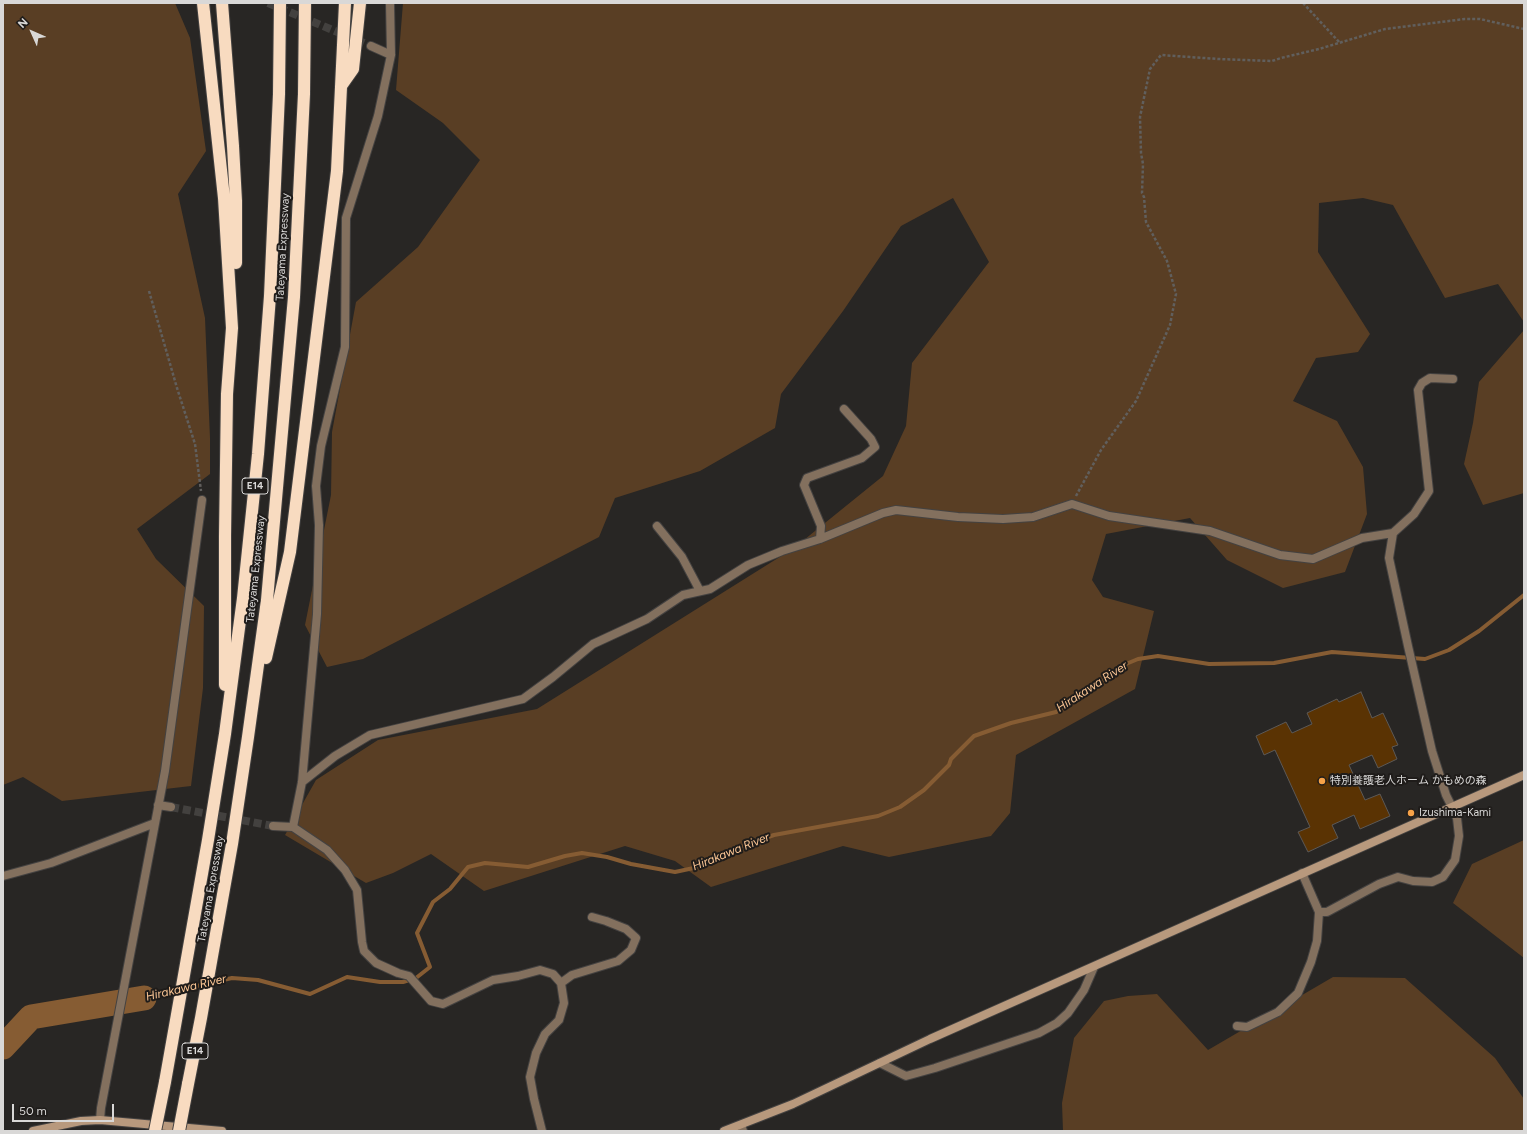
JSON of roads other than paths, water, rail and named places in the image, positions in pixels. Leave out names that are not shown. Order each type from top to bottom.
[{"type":"highway","points":[[204,3],[224,198],[232,328]]},
{"type":"highway","points":[[222,3],[236,201],[236,268],[227,394],[225,521],[225,734]]},
{"type":"highway","name":"Tateyama Expressway","points":[[155,1131],[178,1017],[225,734],[246,567],[258,454],[270,296],[279,94],[280,3]]},
{"type":"highway","name":"Tateyama Expressway","points":[[179,1131],[211,962],[248,737],[267,600],[294,297],[304,94],[305,3]]},
{"type":"highway","points":[[248,737],[290,552],[337,171],[345,3]]},
{"type":"highway","points":[[341,86],[353,69],[360,3]]},
{"type":"street","points":[[293,827],[302,782],[317,614],[319,525],[316,486],[321,446],[345,347],[346,218],[378,116],[391,55],[390,3]]},
{"type":"street","points":[[371,46],[391,55]]},
{"type":"street","points":[[302,782],[335,756],[370,735],[522,698],[553,677],[593,644],[647,619],[683,595],[710,589],[748,566],[782,551],[820,539],[883,513],[896,510],[958,517],[1003,519],[1033,517],[1072,504],[1109,516],[1210,531],[1280,555],[1313,558],[1362,538],[1393,534],[1414,514],[1430,490],[1418,390],[1422,383],[1430,378],[1453,380]]},
{"type":"street","points":[[820,539],[821,526],[804,485],[807,478],[862,458],[875,447],[871,439],[844,409]]},
{"type":"street","points":[[100,1120],[119,1011],[165,771],[202,500]]},
{"type":"street","points":[[657,526],[682,557],[700,591]]},
{"type":"street","points":[[1319,912],[1327,912],[1379,884],[1398,877],[1413,881],[1432,882],[1443,877],[1455,860],[1459,836],[1457,818],[1446,795],[1432,751],[1408,646],[1390,558],[1393,534]]},
{"type":"street","points":[[724,1131],[742,1128],[880,1063],[1524,775]]},
{"type":"street","points":[[158,805],[171,807]]},
{"type":"street","points":[[3,876],[51,863],[155,823]]},
{"type":"street","points":[[273,826],[293,827],[328,850],[345,870],[357,890],[364,951],[376,963],[398,973],[409,976],[430,1001],[443,1004],[493,980],[518,976],[540,970],[553,974],[561,983],[564,1003],[559,1020],[545,1034],[536,1053],[530,1077],[542,1131]]},
{"type":"street","points":[[1237,1026],[1247,1027],[1278,1012],[1298,993],[1312,962],[1319,912],[1302,873]]},
{"type":"street","points":[[561,983],[572,975],[618,961],[631,950],[636,938],[626,929],[592,917]]},
{"type":"street","points":[[880,1063],[906,1076],[935,1068],[1039,1033],[1057,1023],[1068,1013],[1084,990],[1094,967]]},
{"type":"street","points":[[33,1131],[80,1121],[100,1120],[222,1131]]},
{"type":"waterway","name":"Hirakawa River","points":[[144,998],[232,978],[258,980],[310,994],[347,977],[380,982],[403,982],[416,978],[430,967],[417,933],[433,902],[450,889],[468,867],[485,863],[528,867],[565,856],[582,853],[675,872],[703,866],[731,850],[774,835],[878,816],[900,807],[924,790],[949,765],[951,759],[974,736],[1011,723],[1056,712],[1126,664],[1138,659],[1158,656],[1209,664],[1274,663],[1332,652],[1425,659],[1449,650],[1479,631],[1524,595]]},
{"type":"waterway","name":"Hirakawa River","points":[[3,1047],[31,1017],[144,998]]},
{"type":"tunnel","points":[[268,3],[371,46]]},
{"type":"tunnel","points":[[171,807],[273,826]]},
{"type":"place","name":"特別養護老人ホーム かもめの森","points":[[1322,781]]},
{"type":"place","name":"Izushima-Kami","points":[[1411,813]]}]
